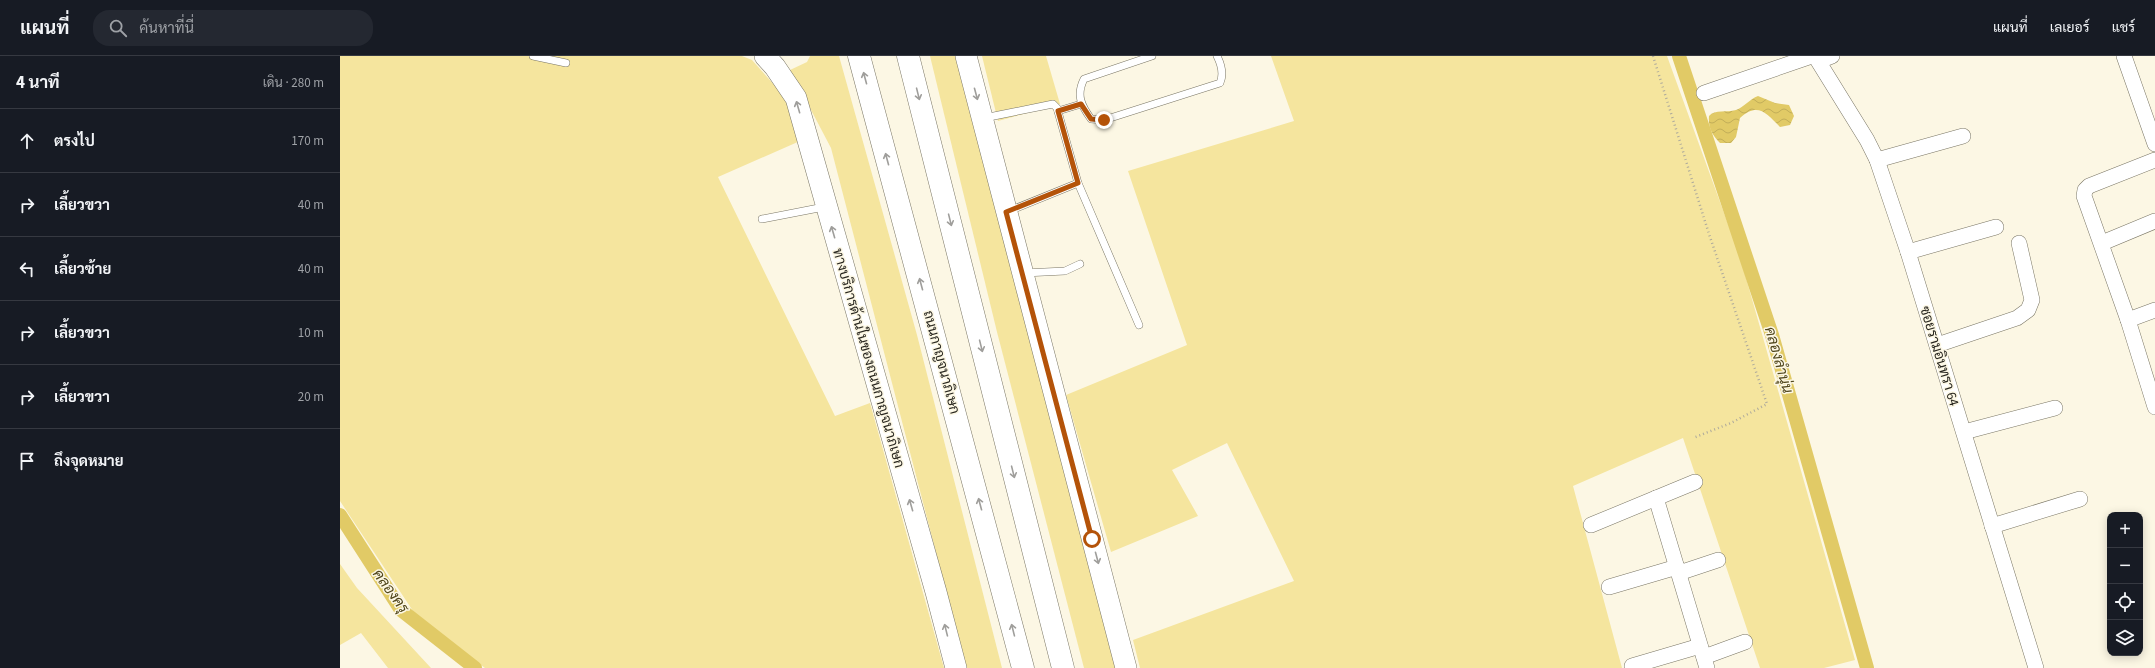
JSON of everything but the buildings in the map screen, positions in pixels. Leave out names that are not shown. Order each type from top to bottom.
[{"type":"highway","name":"ถนนกาญจนาภิเษก","points":[[859,56],[1023,668]]},
{"type":"highway","points":[[908,56],[1063,668]]},
{"type":"main road","name":"ทางบริการด้านในของถนนกาญจนาภิเษก","points":[[765,56],[775,67],[796,98],[934,584],[956,668]]},
{"type":"main road","points":[[966,56],[1126,668]]},
{"type":"street","points":[[2124,56],[2155,144]]},
{"type":"street","points":[[1704,93],[1819,57]]},
{"type":"street","name":"ซอยรามอินทรา 64","points":[[1819,57],[1877,160],[1908,252],[2036,668]]},
{"type":"street","points":[[1877,160],[1963,136]]},
{"type":"street","points":[[2154,400],[2102,243],[2084,196],[2085,190],[2090,186],[2155,160]]},
{"type":"street","points":[[2102,243],[2155,221]]},
{"type":"street","points":[[1908,252],[1996,227]]},
{"type":"street","points":[[1937,345],[2017,318],[2028,310],[2032,300],[2019,243]]},
{"type":"street","points":[[2128,320],[2155,310]]},
{"type":"street","points":[[1964,432],[2055,408]]},
{"type":"street","points":[[1591,525],[1695,482]]},
{"type":"street","points":[[1656,498],[1704,657]]},
{"type":"street","points":[[1992,526],[2080,499]]},
{"type":"street","points":[[1609,587],[1718,560]]},
{"type":"street","points":[[1632,666],[1704,657],[1745,642]]},
{"type":"lane","points":[[533,56],[566,63]]},
{"type":"lane","points":[[1152,56],[1084,79],[1079,90],[1081,104],[1091,119],[1104,120],[1220,82],[1222,78],[1221,65],[1217,56]]},
{"type":"lane","points":[[982,118],[1052,104],[1058,111],[1078,183],[1139,325]]},
{"type":"lane","points":[[1058,111],[1081,104]]},
{"type":"lane","points":[[1006,212],[1078,183]]},
{"type":"lane","points":[[762,219],[826,207]]},
{"type":"lane","points":[[1022,273],[1065,271],[1080,264]]},
{"type":"path","points":[[1653,56],[1709,234],[1767,404],[1732,423],[1693,438]]},
{"type":"shaded area","points":[[340,56],[742,56],[752,60],[784,96],[800,141],[718,177],[835,416],[870,403],[944,668],[485,668],[415,614],[340,501]]},
{"type":"shaded area","points":[[810,56],[839,56],[917,335],[1002,668],[966,668],[831,148],[790,70],[807,62]]},
{"type":"shaded area","points":[[930,56],[962,56],[1119,668],[1084,668],[997,332]]},
{"type":"shaded area","points":[[982,56],[1046,56],[1060,104],[998,121]]},
{"type":"shaded area","points":[[1271,56],[1667,56],[1740,257],[1855,660],[1824,668],[1760,668],[1683,438],[1573,486],[1622,668],[1140,668],[1133,640],[1294,581],[1227,443],[1172,470],[1198,516],[1111,552],[1066,395],[1187,345],[1128,171],[1294,121]]},
{"type":"shaded area","points":[[340,564],[357,588],[431,668],[388,668],[361,633],[340,645]]},
{"type":"water","points":[[1758,96],[1775,103],[1789,105],[1794,116],[1790,125],[1780,127],[1762,111],[1752,111],[1746,113],[1740,118],[1736,137],[1731,143],[1720,143],[1711,131],[1709,116],[1718,112],[1736,110]]},
{"type":"waterway","name":"คลองลำนุ่น","points":[[1679,56],[1772,335],[1867,668]]},
{"type":"waterway","name":"คลองครุ","points":[[340,515],[401,610],[475,668]]},
{"type":"route","points":[[1092,539],[1006,212],[1078,183],[1058,111],[1081,104],[1091,119],[1097,121],[1104,120]]}]
